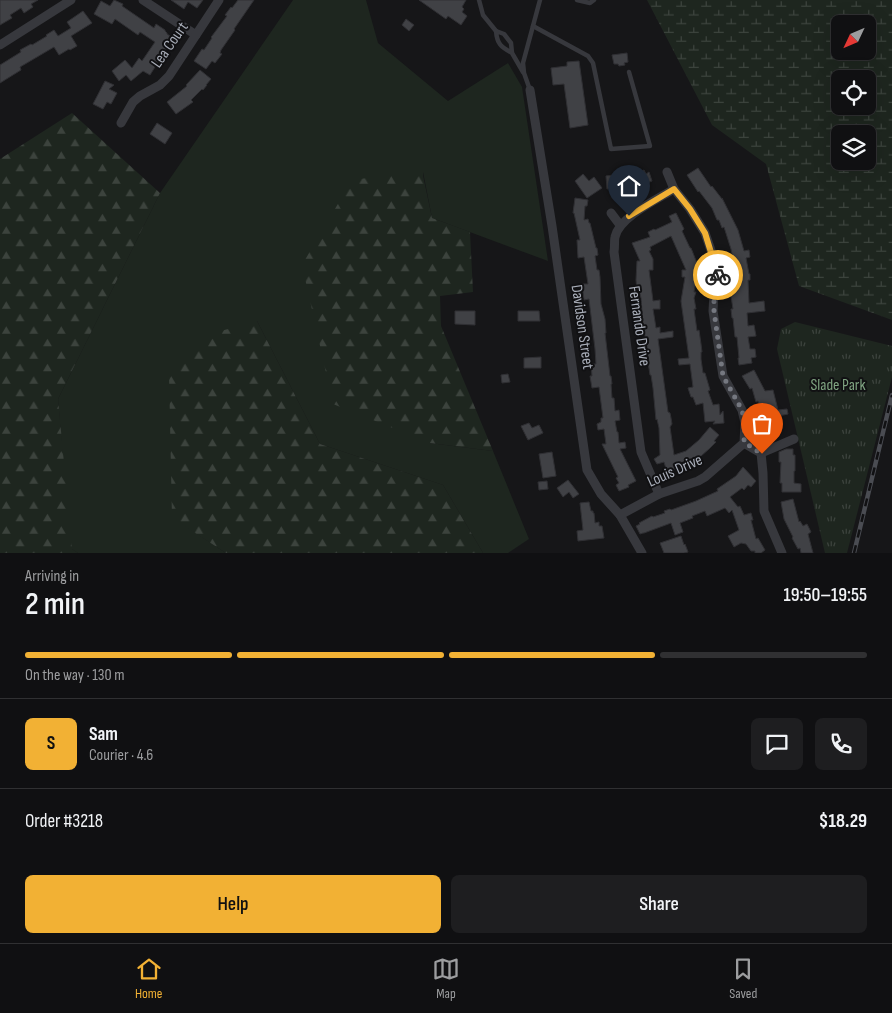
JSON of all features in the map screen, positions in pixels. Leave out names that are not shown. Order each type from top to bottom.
[{"type":"street","points":[[0,45],[71,0]]},
{"type":"street","points":[[143,0],[196,35]]},
{"type":"street","name":"Lea Court","points":[[121,123],[133,102],[160,85],[169,76],[220,0]]},
{"type":"street","name":"Davidson Street","points":[[530,90],[552,226],[587,470],[601,494],[620,515],[642,553]]},
{"type":"street","points":[[667,172],[674,189],[690,209],[705,233],[715,262],[718,276],[714,293],[714,311],[723,376],[742,410],[745,423],[744,442],[762,454]]},
{"type":"street","points":[[611,213],[620,225],[629,216],[674,189]]},
{"type":"street","name":"Fernando Drive","points":[[620,225],[615,236],[614,252],[641,452],[659,494]]},
{"type":"street","points":[[762,454],[794,438]]},
{"type":"street","name":"Louis Drive","points":[[620,515],[659,494],[705,477],[744,442]]},
{"type":"street","points":[[762,454],[764,511],[782,553]]},
{"type":"lane","points":[[479,0],[483,15],[496,31],[504,34],[511,43],[512,53],[524,73],[530,90]]},
{"type":"lane","points":[[524,73],[523,63],[540,0]]},
{"type":"lane","points":[[577,0],[590,3],[594,0]]},
{"type":"lane","points":[[533,26],[588,56],[593,64],[611,149],[650,146],[629,72]]},
{"type":"lane","points":[[496,31],[497,40],[505,49],[512,53]]},
{"type":"green space","points":[[293,0],[366,0],[378,43],[448,101],[508,63],[522,87],[548,261],[432,218],[423,172],[430,443],[493,451],[529,539],[508,553],[483,553],[443,485],[320,444],[257,321],[172,517],[226,553],[78,553],[70,548],[58,399],[160,193]]},
{"type":"green space","points":[[647,0],[892,0],[892,320],[799,286],[766,164],[712,125]]},
{"type":"green space","points":[[72,113],[160,193],[58,399],[72,549],[78,553],[0,553],[0,159]]},
{"type":"green space","points":[[422,171],[432,218],[470,232],[473,292],[440,296],[441,326],[493,451],[430,443],[333,404],[302,265],[352,180]]},
{"type":"green space","points":[[257,321],[320,444],[443,485],[483,553],[226,553],[172,518],[169,374],[210,334]]},
{"type":"green space","name":"Slade Park","points":[[795,322],[892,346],[892,377],[847,553],[825,553],[777,349],[781,329]]},
{"type":"building","points":[[0,0],[38,0],[31,4],[33,7],[24,13],[21,8],[10,15],[12,18],[0,25]]},
{"type":"building","points":[[114,0],[123,4],[122,6],[154,28],[156,24],[173,38],[150,75],[143,71],[131,81],[126,75],[119,81],[112,71],[125,60],[132,68],[139,58],[142,61],[155,42],[140,32],[138,35],[115,19],[112,24],[94,14],[101,1],[110,6]]},
{"type":"building","points":[[171,0],[203,0],[197,8],[188,2],[184,9]]},
{"type":"building","points":[[238,0],[254,0],[221,50],[220,53],[222,54],[215,63],[212,61],[206,69],[194,61],[202,49],[204,50],[227,16],[225,15]]},
{"type":"building","points":[[419,0],[466,0],[462,7],[464,9],[462,12],[467,16],[461,25],[448,16],[446,19]]},
{"type":"building","points":[[83,11],[92,23],[71,36],[77,46],[59,55],[54,47],[20,67],[21,70],[0,83],[0,65],[21,52],[20,50],[32,45],[54,30],[58,36],[71,28],[67,22]]},
{"type":"building","points":[[406,19],[414,25],[409,31],[402,25]]},
{"type":"building","points":[[627,53],[628,62],[624,63],[625,65],[619,66],[614,64],[612,55]]},
{"type":"building","points":[[579,61],[588,125],[570,128],[564,84],[553,85],[551,68],[567,66],[567,62]]},
{"type":"building","points":[[200,70],[211,79],[203,90],[191,100],[193,102],[176,114],[167,102],[187,86]]},
{"type":"building","points":[[105,81],[114,85],[109,89],[117,93],[111,104],[107,102],[103,109],[93,104]]},
{"type":"building","points":[[157,123],[172,133],[165,144],[150,134]]},
{"type":"building","points":[[698,168],[711,187],[722,198],[738,230],[744,251],[749,250],[750,257],[746,258],[750,274],[750,280],[748,280],[749,303],[764,301],[765,311],[747,313],[748,326],[754,325],[756,336],[748,337],[750,349],[755,349],[756,357],[751,358],[752,363],[739,365],[737,337],[735,337],[731,309],[733,309],[732,286],[741,285],[742,269],[735,270],[724,227],[722,228],[712,208],[687,175]]},
{"type":"building","points":[[644,170],[646,174],[649,172],[652,181],[635,188],[633,183],[607,189],[606,176],[621,174],[621,177],[629,176]]},
{"type":"building","points":[[583,174],[589,181],[594,177],[602,188],[587,198],[575,181]]},
{"type":"building","points":[[575,198],[588,200],[587,206],[585,206],[584,220],[588,219],[590,223],[597,248],[598,255],[595,256],[600,277],[601,304],[605,319],[612,398],[614,398],[615,411],[619,410],[620,420],[615,421],[619,443],[625,442],[626,448],[620,449],[636,481],[628,485],[629,487],[619,491],[616,485],[619,483],[616,478],[618,477],[602,444],[606,444],[604,429],[598,430],[597,424],[603,418],[599,387],[592,388],[590,376],[592,376],[591,364],[596,364],[595,349],[589,299],[584,300],[582,284],[588,284],[584,257],[578,258],[577,240],[580,240],[573,213]]},
{"type":"building","points":[[676,213],[684,229],[682,231],[697,263],[699,263],[694,292],[696,292],[694,298],[696,309],[694,309],[701,344],[703,373],[705,373],[713,405],[719,404],[720,415],[723,411],[724,423],[713,424],[715,421],[705,422],[703,403],[696,405],[688,388],[693,387],[690,364],[679,365],[678,359],[689,358],[681,301],[685,277],[682,277],[682,270],[686,270],[671,236],[650,247],[651,250],[649,251],[653,259],[653,270],[649,270],[653,301],[660,300],[660,309],[653,309],[656,328],[660,327],[660,333],[673,331],[673,337],[658,339],[668,412],[670,413],[672,424],[670,427],[674,455],[686,451],[710,427],[719,435],[714,441],[716,442],[693,463],[667,472],[664,462],[657,464],[654,459],[660,455],[659,428],[656,420],[647,355],[641,298],[639,290],[637,290],[637,261],[640,261],[632,243],[650,237],[648,232],[672,222],[669,216]]},
{"type":"building","points":[[455,311],[475,311],[475,325],[455,324]]},
{"type":"building","points":[[518,311],[539,311],[540,321],[518,321]]},
{"type":"building","points":[[541,357],[541,368],[524,368],[524,358]]},
{"type":"building","points":[[754,370],[765,391],[773,390],[778,410],[787,409],[788,414],[774,417],[775,426],[772,426],[773,431],[764,432],[758,401],[756,402],[752,388],[750,389],[742,376]]},
{"type":"building","points":[[508,374],[510,382],[502,383],[501,375]]},
{"type":"building","points":[[529,423],[532,428],[539,425],[543,433],[528,440],[521,426]]},
{"type":"building","points":[[793,449],[793,455],[795,455],[794,483],[801,484],[801,492],[782,492],[779,452]]},
{"type":"building","points":[[552,452],[556,476],[543,478],[539,454]]},
{"type":"building","points":[[743,467],[756,481],[751,487],[748,485],[744,490],[742,488],[730,497],[738,507],[740,506],[744,515],[751,513],[756,539],[758,538],[765,550],[761,553],[751,551],[746,544],[741,543],[734,547],[728,536],[739,530],[732,510],[729,513],[725,508],[707,516],[705,511],[692,516],[693,518],[680,523],[683,532],[675,535],[671,523],[640,534],[636,526],[639,523],[652,516],[665,513],[664,511],[696,501],[718,491],[717,489],[736,476]]},
{"type":"building","points":[[568,480],[579,494],[573,498],[569,492],[563,497],[557,488]]},
{"type":"building","points":[[547,481],[548,489],[539,490],[538,482]]},
{"type":"building","points":[[793,499],[799,522],[803,526],[807,524],[811,532],[808,534],[813,553],[801,553],[784,519],[781,502]]},
{"type":"building","points":[[589,502],[591,511],[594,513],[595,523],[599,522],[599,526],[602,526],[604,538],[578,541],[577,531],[583,530],[580,503]]},
{"type":"building","points":[[681,536],[688,552],[664,553],[660,543]]},
{"type":"railway","points":[[854,553],[892,395]]},
{"type":"way so far","points":[[718,275],[714,293],[714,311],[723,376],[731,394],[742,410],[745,423],[744,442],[762,454]]},
{"type":"route","points":[[629,216],[674,189],[690,209],[705,233],[718,275]]}]
